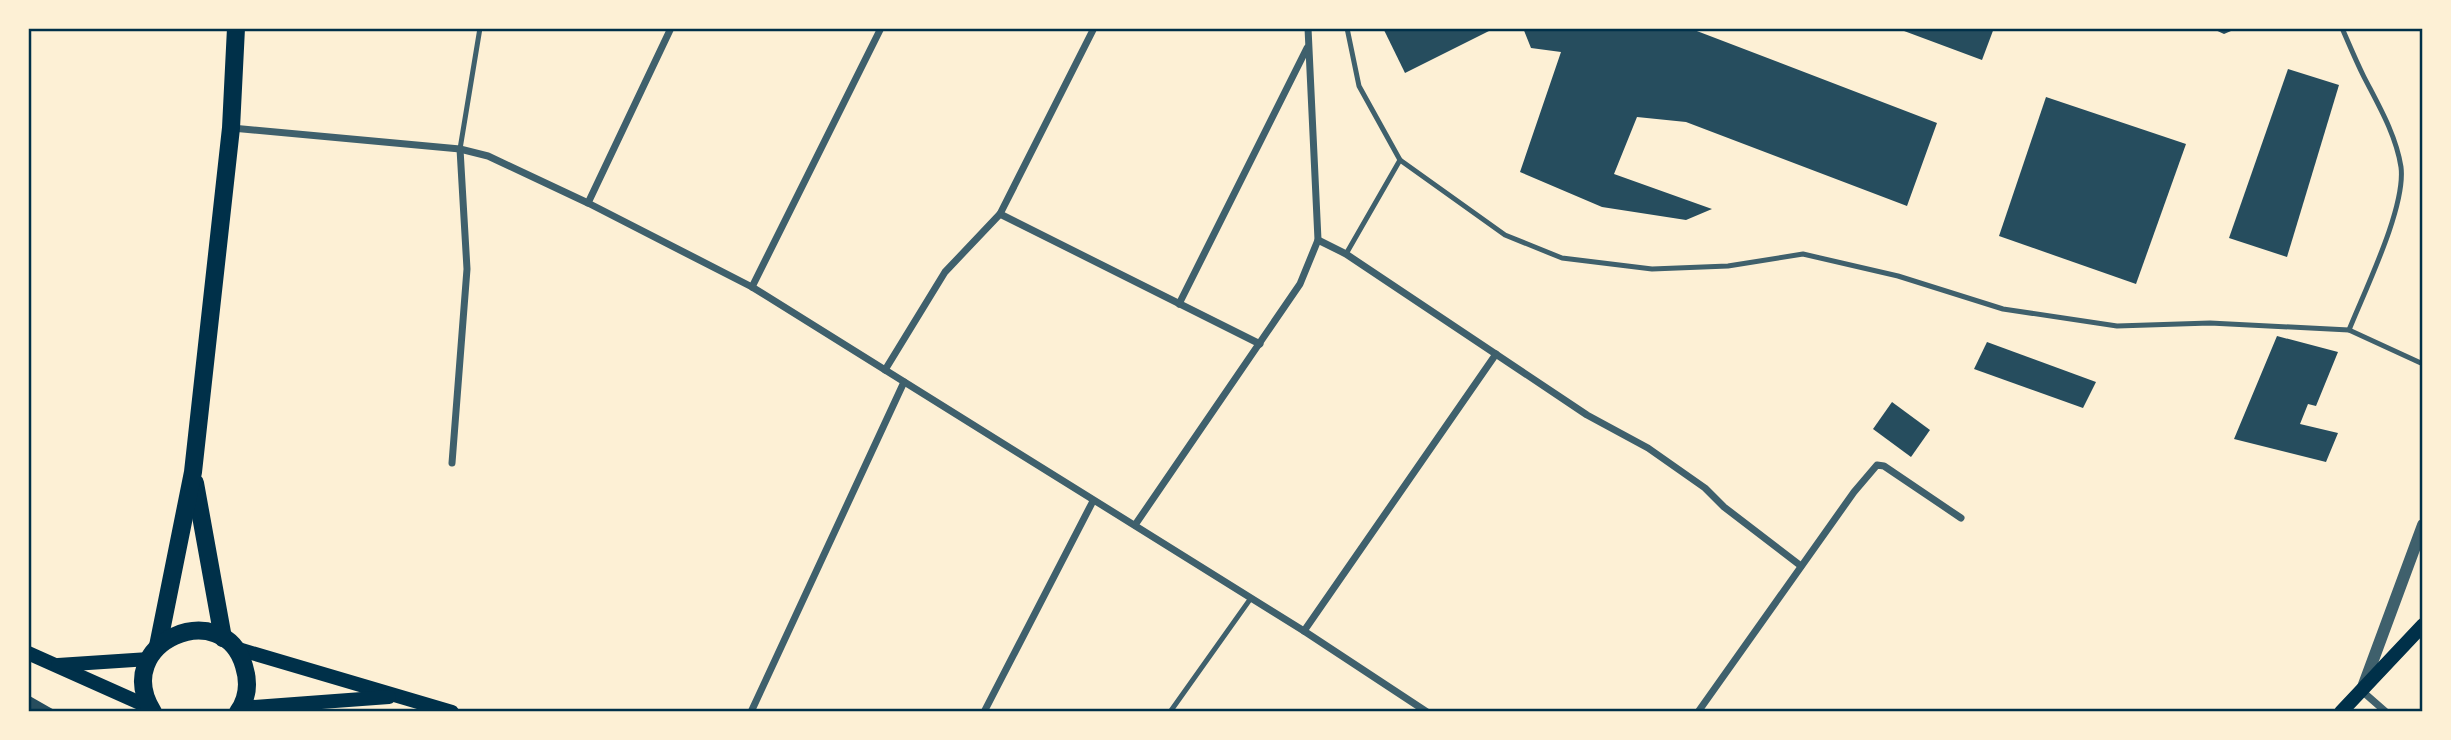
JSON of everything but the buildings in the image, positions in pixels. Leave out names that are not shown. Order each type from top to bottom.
[{"type":"main road","points":[[151,709],[144,691],[144,675],[153,652],[193,472],[231,128],[236,28]]},
{"type":"main road","points":[[193,472],[229,643],[243,661],[247,677],[247,693],[240,710],[401,697]]},
{"type":"main road","points":[[2341,712],[2423,625]]},
{"type":"main road","points":[[57,665],[153,652],[182,632],[196,630],[210,632],[229,643],[452,712]]},
{"type":"main road","points":[[28,653],[151,709]]},
{"type":"street","points":[[588,203],[671,28]]},
{"type":"street","points":[[752,287],[881,28]]},
{"type":"street","points":[[886,370],[945,272],[1000,215],[1094,28]]},
{"type":"street","points":[[1135,525],[1300,284],[1318,240],[1308,28]]},
{"type":"street","points":[[1179,304],[1308,46]]},
{"type":"street","points":[[231,128],[460,149],[488,156],[588,203],[752,287],[1304,631],[1427,712]]},
{"type":"street","points":[[452,463],[467,269],[460,149]]},
{"type":"street","points":[[1000,215],[1260,344]]},
{"type":"street","points":[[1318,240],[1346,254],[1587,415],[1648,448],[1704,488],[1724,507],[1801,566]]},
{"type":"street","points":[[1304,631],[1496,354]]},
{"type":"street","points":[[751,712],[904,382]]},
{"type":"street","points":[[1698,712],[1801,566],[1877,465],[1884,466],[1961,518]]},
{"type":"street","points":[[984,712],[1093,500]]},
{"type":"street","points":[[2386,712],[2361,691],[2423,525]]},
{"type":"lane","points":[[460,149],[480,28]]},
{"type":"lane","points":[[1347,28],[1359,86],[1400,160],[1505,235],[1562,258],[1652,269],[1728,266],[1803,254],[1898,276],[2003,309],[2117,326],[2210,323],[2349,330],[2423,364]]},
{"type":"lane","points":[[2342,28],[2393,137],[2401,169],[2398,206],[2349,330]]},
{"type":"lane","points":[[1346,254],[1400,160]]},
{"type":"lane","points":[[1170,712],[1251,598]]}]
